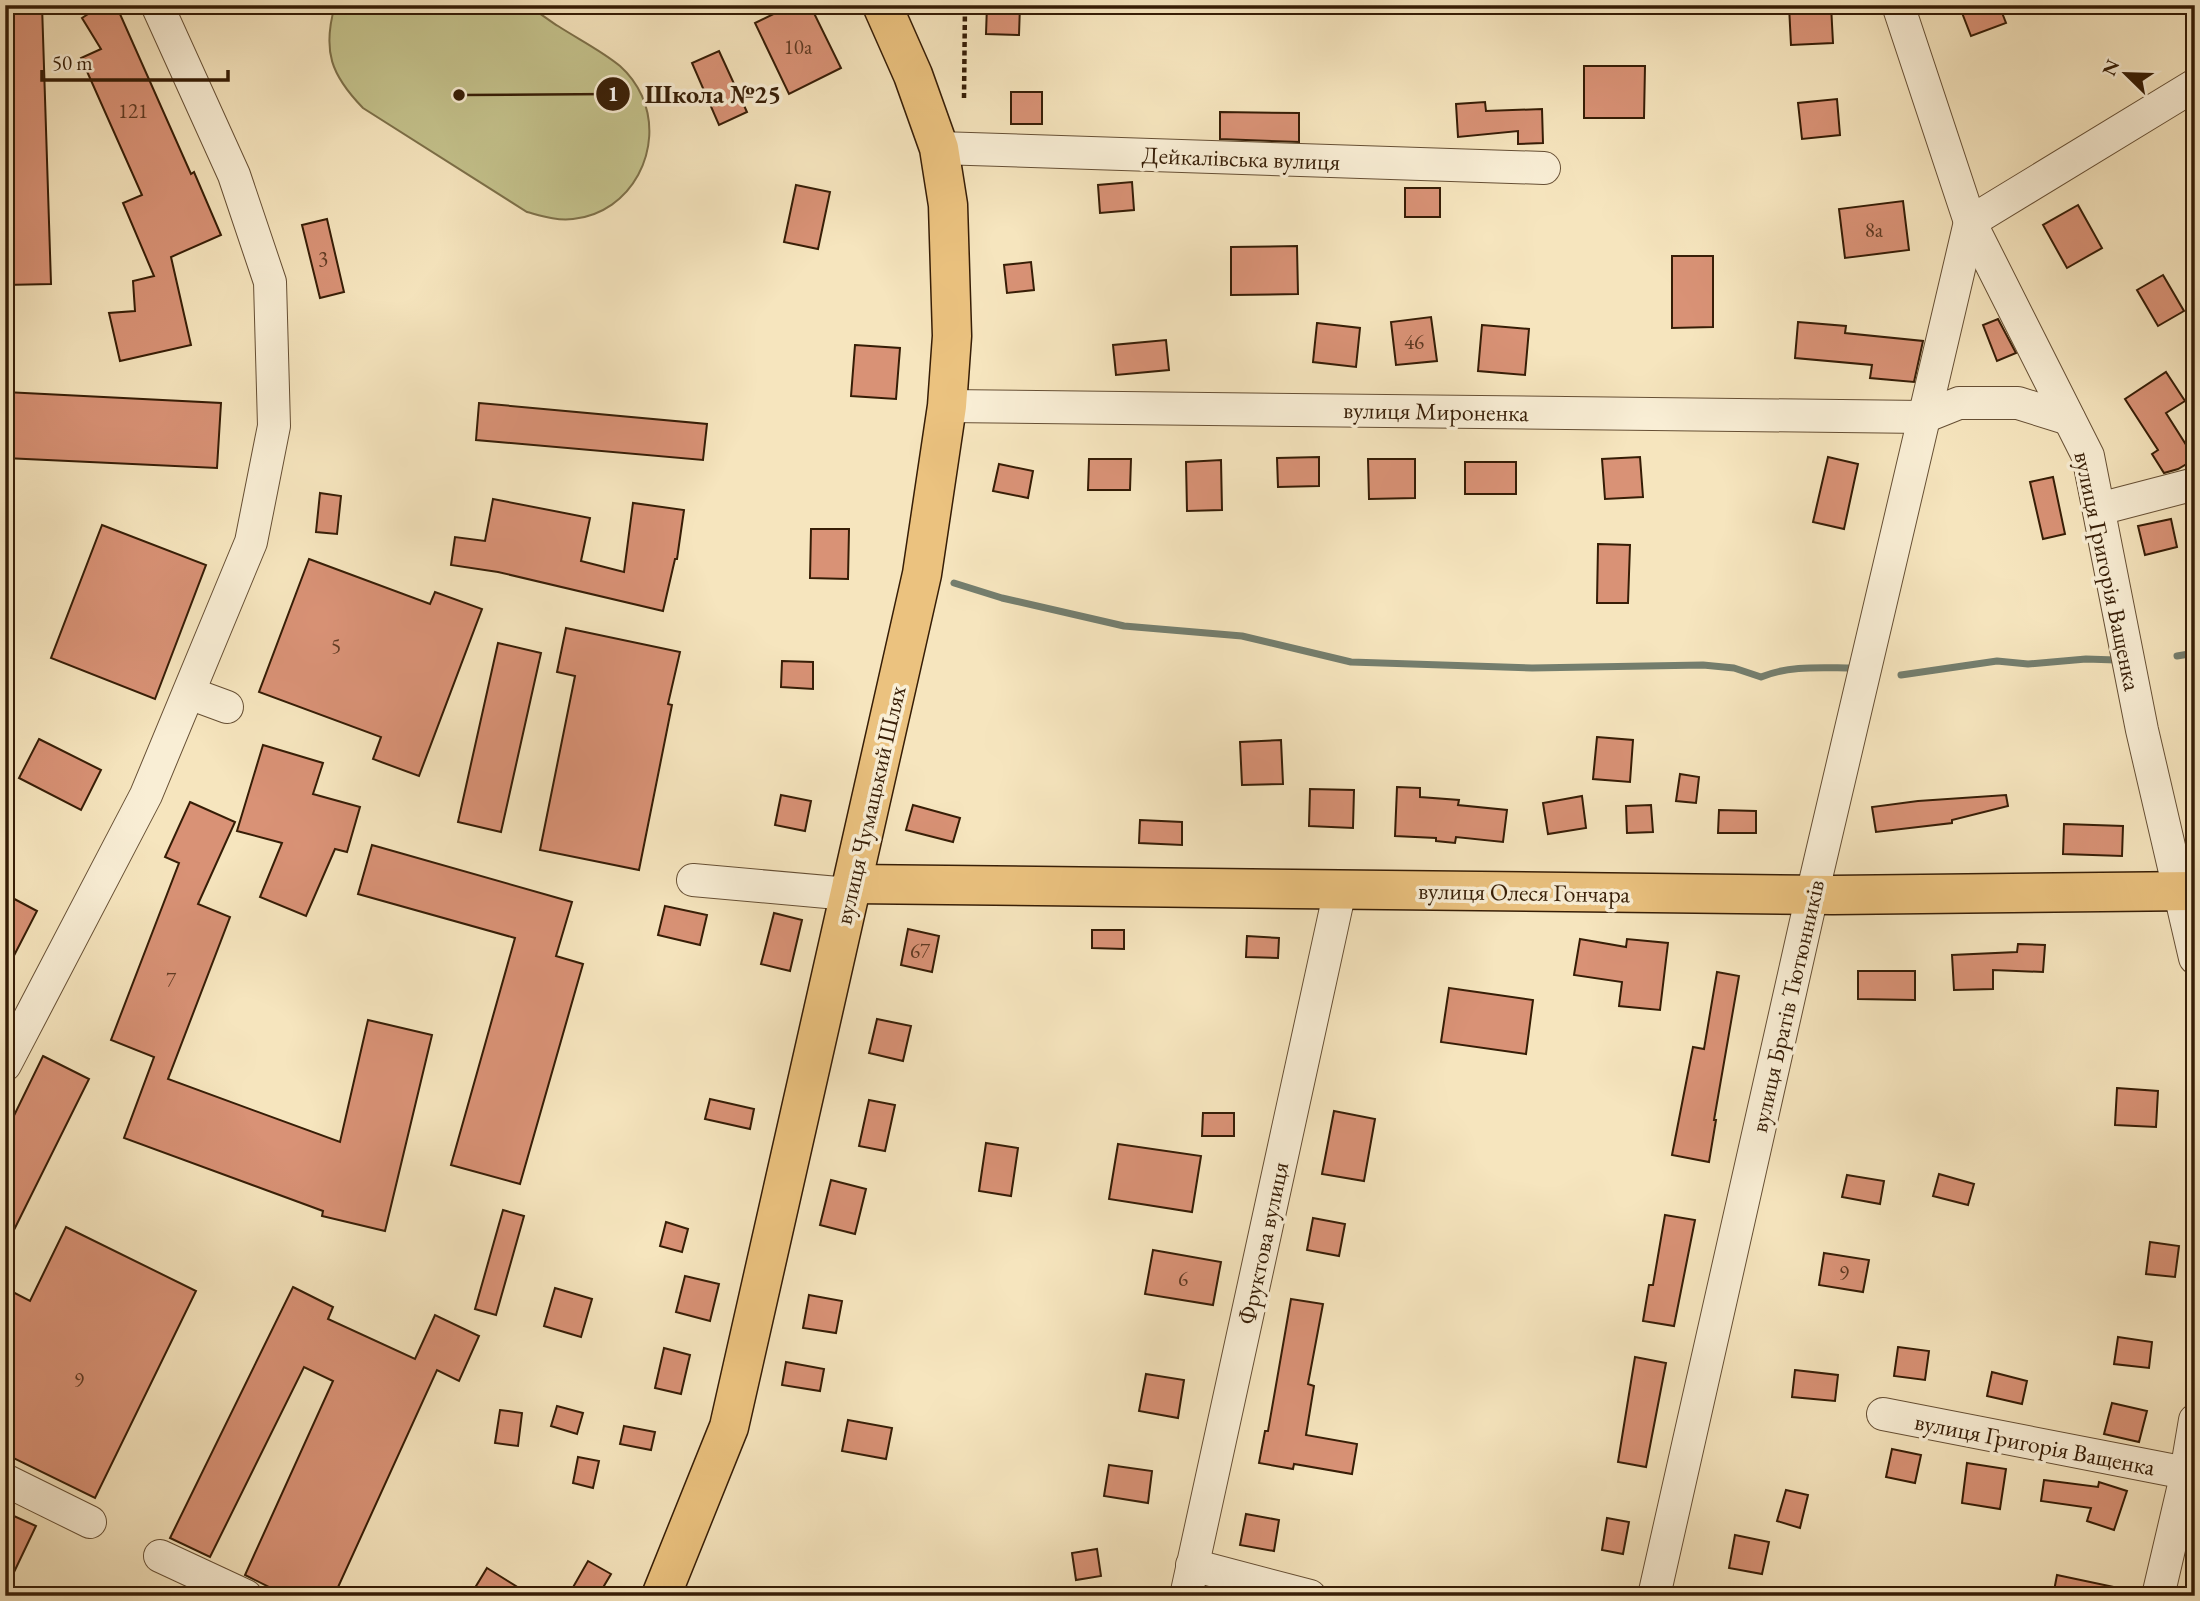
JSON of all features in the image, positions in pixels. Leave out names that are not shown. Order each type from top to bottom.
[{"type":"main road","name":"вулиця Чумацький Шлях","points":[[661,1596],[729,1427],[922,574],[947,406],[952,336],[948,218],[939,148],[913,75],[882,5]]},
{"type":"main road","name":"вулиця Олеся Гончара","points":[[851,889],[1812,895],[2188,891]]},
{"type":"street","points":[[5,1065],[146,795],[251,542],[274,426],[270,282],[234,175],[157,5]]},
{"type":"street","name":"вулиця Григорія Ващенка","points":[[1898,5],[1970,222],[2088,456],[2142,730],[2188,891],[2195,958]]},
{"type":"street","points":[[1970,222],[2195,85]]},
{"type":"street","name":"Дейкалівська вулиця","points":[[939,148],[1544,168]]},
{"type":"street","name":"вулиця Братів Тютюнників","points":[[1654,1596],[1812,895],[1970,222]]},
{"type":"street","points":[[1924,417],[1959,403],[2018,403],[2069,419]]},
{"type":"street","name":"вулиця Мироненка","points":[[947,406],[1924,417]]},
{"type":"street","points":[[2099,509],[2195,484]]},
{"type":"street","points":[[188,692],[227,707]]},
{"type":"street","points":[[693,880],[851,889]]},
{"type":"street","name":"Фруктова вулиця","points":[[1186,1596],[1340,890]]},
{"type":"street","name":"вулиця Григорія Ващенка","points":[[1883,1414],[2186,1474]]},
{"type":"street","name":"вулиця Григорія Ващенка","points":[[2158,1596],[2186,1474],[2195,1420]]},
{"type":"street","points":[[5,1480],[90,1521]]},
{"type":"street","points":[[160,1556],[246,1596]]},
{"type":"street","points":[[1192,1565],[1310,1596]]},
{"type":"path","points":[[964,98],[965,5]]},
{"type":"shaded area","points":[[510,4],[534,10],[598,50],[623,69],[635,84],[648,116],[649,136],[646,156],[638,175],[627,191],[612,205],[594,214],[561,219],[527,212],[363,108],[343,84],[332,61],[329,36],[335,5]]},
{"type":"building","points":[[5,5],[42,5],[51,284],[5,285]]},
{"type":"building","points":[[102,5],[116,5],[221,235],[171,257],[191,345],[120,361],[109,313],[135,311],[133,281],[154,276],[123,203],[142,195],[81,58],[101,49],[82,18]]},
{"type":"building","points":[[792,5],[810,5],[841,68],[789,94],[755,23]]},
{"type":"building","points":[[987,5],[1020,5],[1019,35],[986,34]]},
{"type":"building","points":[[1831,5],[1833,43],[1791,45],[1789,6]]},
{"type":"building","points":[[1959,5],[1999,5],[2006,23],[1971,36]]},
{"type":"building","points":[[719,51],[747,112],[719,125],[692,63]]},
{"type":"building","points":[[1584,66],[1645,66],[1644,118],[1584,118]]},
{"type":"building","points":[[1011,92],[1042,92],[1042,124],[1011,124]]},
{"type":"building","points":[[1837,99],[1840,135],[1802,139],[1798,103]]},
{"type":"building","points":[[1485,102],[1486,111],[1542,109],[1543,143],[1518,144],[1518,131],[1458,137],[1456,104]]},
{"type":"building","points":[[1220,112],[1299,113],[1299,142],[1220,139]]},
{"type":"building","points":[[1132,182],[1134,210],[1100,213],[1098,185]]},
{"type":"building","points":[[796,185],[830,192],[818,249],[784,242]]},
{"type":"building","points":[[1405,188],[1440,188],[1440,217],[1405,217]]},
{"type":"building","points":[[1903,201],[1909,250],[1845,258],[1839,209]]},
{"type":"building","points":[[2078,205],[2102,248],[2067,268],[2043,225]]},
{"type":"building","points":[[327,219],[344,292],[320,298],[302,225]]},
{"type":"building","points":[[1297,246],[1298,294],[1231,295],[1231,247]]},
{"type":"building","points":[[1672,256],[1713,256],[1713,327],[1672,328]]},
{"type":"building","points":[[1031,262],[1034,290],[1007,293],[1004,265]]},
{"type":"building","points":[[2163,275],[2184,311],[2158,326],[2137,290]]},
{"type":"building","points":[[1431,317],[1437,361],[1396,365],[1391,322]]},
{"type":"building","points":[[1998,319],[2016,353],[1997,361],[1983,325]]},
{"type":"building","points":[[1798,322],[1846,326],[1845,333],[1923,341],[1914,382],[1870,378],[1872,365],[1795,358]]},
{"type":"building","points":[[1317,323],[1360,328],[1356,367],[1313,362]]},
{"type":"building","points":[[1482,325],[1529,329],[1525,375],[1478,371]]},
{"type":"building","points":[[1166,340],[1169,370],[1116,375],[1113,345]]},
{"type":"building","points":[[855,345],[900,348],[896,399],[851,396]]},
{"type":"building","points":[[2166,372],[2185,401],[2166,413],[2195,459],[2178,469],[2164,473],[2152,454],[2158,450],[2125,399]]},
{"type":"building","points":[[5,392],[221,403],[217,468],[5,458]]},
{"type":"building","points":[[479,403],[707,424],[703,460],[476,440]]},
{"type":"building","points":[[1319,457],[1319,486],[1278,487],[1277,458]]},
{"type":"building","points":[[1640,457],[1643,497],[1605,499],[1602,459]]},
{"type":"building","points":[[1828,457],[1858,464],[1844,529],[1813,522]]},
{"type":"building","points":[[1089,459],[1131,459],[1130,490],[1088,490]]},
{"type":"building","points":[[1368,459],[1415,459],[1415,498],[1369,499]]},
{"type":"building","points":[[1221,460],[1222,510],[1187,511],[1186,462]]},
{"type":"building","points":[[1465,462],[1516,462],[1516,494],[1465,494]]},
{"type":"building","points":[[999,464],[1033,471],[1028,498],[993,491]]},
{"type":"building","points":[[2053,477],[2065,534],[2043,539],[2030,482]]},
{"type":"building","points":[[320,493],[341,496],[337,534],[316,532]]},
{"type":"building","points":[[493,499],[590,518],[581,561],[624,572],[633,503],[684,510],[677,559],[663,611],[498,572],[451,565],[455,537],[485,541]]},
{"type":"building","points":[[2171,519],[2177,547],[2145,555],[2138,526]]},
{"type":"building","points":[[102,525],[206,565],[155,699],[51,658]]},
{"type":"building","points":[[811,529],[849,529],[848,579],[810,578]]},
{"type":"building","points":[[1598,544],[1630,545],[1628,603],[1597,603]]},
{"type":"building","points":[[309,559],[430,604],[435,592],[482,609],[419,776],[373,759],[381,737],[259,692]]},
{"type":"building","points":[[566,628],[680,652],[668,704],[672,705],[639,870],[540,850],[575,676],[557,672]]},
{"type":"building","points":[[498,643],[541,653],[501,832],[458,822]]},
{"type":"building","points":[[782,661],[813,662],[813,689],[781,687]]},
{"type":"building","points":[[1597,737],[1633,740],[1630,782],[1593,779]]},
{"type":"building","points":[[39,739],[101,770],[81,810],[19,778]]},
{"type":"building","points":[[1281,740],[1283,784],[1242,785],[1240,742]]},
{"type":"building","points":[[263,745],[323,763],[313,794],[360,807],[347,852],[335,849],[306,916],[260,897],[282,843],[237,831]]},
{"type":"building","points":[[1680,774],[1699,777],[1696,803],[1676,801]]},
{"type":"building","points":[[1397,787],[1420,788],[1420,797],[1459,800],[1458,805],[1507,810],[1503,842],[1456,837],[1455,843],[1436,841],[1436,838],[1395,836]]},
{"type":"building","points":[[1310,789],[1354,790],[1353,828],[1309,826]]},
{"type":"building","points":[[781,795],[811,801],[805,831],[775,825]]},
{"type":"building","points":[[2006,795],[2008,806],[1952,820],[1952,823],[1876,832],[1872,807]]},
{"type":"building","points":[[1582,796],[1586,828],[1548,834],[1543,803]]},
{"type":"building","points":[[190,802],[235,822],[198,904],[230,917],[168,1079],[340,1142],[368,1020],[432,1035],[385,1231],[322,1216],[323,1211],[124,1138],[154,1057],[111,1040],[179,863],[165,857]]},
{"type":"building","points":[[913,805],[960,818],[953,842],[906,830]]},
{"type":"building","points":[[1651,805],[1653,832],[1627,833],[1626,806]]},
{"type":"building","points":[[1719,810],[1756,811],[1756,833],[1718,833]]},
{"type":"building","points":[[1140,820],[1182,822],[1182,845],[1139,843]]},
{"type":"building","points":[[2064,824],[2123,826],[2122,856],[2063,854]]},
{"type":"building","points":[[372,845],[572,902],[556,956],[583,964],[520,1184],[451,1165],[515,938],[358,894]]},
{"type":"building","points":[[5,894],[37,911],[5,973]]},
{"type":"building","points":[[665,906],[707,915],[700,945],[658,935]]},
{"type":"building","points":[[774,913],[802,920],[790,971],[761,964]]},
{"type":"building","points":[[908,929],[939,936],[932,972],[901,965]]},
{"type":"building","points":[[1092,930],[1124,930],[1124,949],[1092,948]]},
{"type":"building","points":[[1247,936],[1279,938],[1278,958],[1246,957]]},
{"type":"building","points":[[1580,939],[1626,947],[1627,939],[1668,943],[1660,1010],[1619,1006],[1622,982],[1574,975]]},
{"type":"building","points":[[2018,944],[2045,945],[2043,972],[1993,970],[1993,989],[1954,990],[1952,955],[2017,952]]},
{"type":"building","points":[[1858,971],[1915,971],[1915,1000],[1858,999]]},
{"type":"building","points":[[1717,972],[1739,976],[1709,1162],[1672,1155],[1693,1047],[1704,1049]]},
{"type":"building","points":[[1449,988],[1533,1000],[1526,1054],[1441,1042]]},
{"type":"building","points":[[877,1019],[911,1026],[903,1061],[869,1053]]},
{"type":"building","points":[[43,1056],[89,1079],[5,1248],[5,1134]]},
{"type":"building","points":[[2117,1088],[2158,1091],[2156,1127],[2115,1125]]},
{"type":"building","points":[[710,1099],[754,1109],[750,1129],[705,1119]]},
{"type":"building","points":[[869,1100],[895,1105],[885,1151],[859,1146]]},
{"type":"building","points":[[1334,1111],[1375,1119],[1364,1181],[1322,1174]]},
{"type":"building","points":[[1203,1113],[1234,1113],[1234,1136],[1202,1136]]},
{"type":"building","points":[[986,1143],[1018,1148],[1011,1196],[979,1191]]},
{"type":"building","points":[[1118,1144],[1201,1156],[1192,1212],[1109,1199]]},
{"type":"building","points":[[1939,1174],[1974,1184],[1968,1205],[1933,1196]]},
{"type":"building","points":[[1847,1175],[1884,1181],[1880,1204],[1842,1197]]},
{"type":"building","points":[[831,1180],[866,1189],[855,1234],[820,1225]]},
{"type":"building","points":[[503,1210],[524,1216],[496,1315],[475,1309]]},
{"type":"building","points":[[1665,1215],[1695,1220],[1674,1326],[1643,1321],[1649,1285],[1653,1285]]},
{"type":"building","points":[[1313,1218],[1345,1224],[1339,1256],[1307,1250]]},
{"type":"building","points":[[666,1222],[688,1229],[682,1252],[660,1246]]},
{"type":"building","points":[[66,1227],[196,1291],[95,1498],[5,1454],[5,1288],[30,1301]]},
{"type":"building","points":[[2150,1242],[2179,1246],[2175,1277],[2146,1274]]},
{"type":"building","points":[[1153,1250],[1221,1262],[1213,1305],[1145,1294]]},
{"type":"building","points":[[1824,1253],[1869,1260],[1863,1292],[1819,1285]]},
{"type":"building","points":[[685,1276],[719,1284],[710,1321],[676,1312]]},
{"type":"building","points":[[293,1287],[333,1307],[328,1319],[415,1359],[435,1315],[479,1336],[459,1381],[437,1370],[334,1596],[287,1596],[245,1575],[333,1381],[304,1367],[210,1557],[170,1538]]},
{"type":"building","points":[[555,1288],[592,1299],[581,1337],[544,1326]]},
{"type":"building","points":[[809,1295],[842,1301],[836,1333],[803,1328]]},
{"type":"building","points":[[1291,1299],[1323,1304],[1308,1384],[1314,1386],[1306,1435],[1357,1444],[1352,1474],[1294,1464],[1293,1469],[1259,1463],[1265,1431],[1268,1431]]},
{"type":"building","points":[[2118,1337],[2152,1342],[2149,1368],[2114,1364]]},
{"type":"building","points":[[1898,1347],[1929,1351],[1925,1380],[1894,1376]]},
{"type":"building","points":[[664,1348],[690,1355],[681,1394],[655,1388]]},
{"type":"building","points":[[1635,1357],[1666,1363],[1646,1467],[1618,1462]]},
{"type":"building","points":[[786,1362],[824,1369],[820,1391],[782,1385]]},
{"type":"building","points":[[1795,1370],[1838,1375],[1835,1401],[1792,1397]]},
{"type":"building","points":[[1992,1372],[2027,1381],[2022,1404],[1987,1396]]},
{"type":"building","points":[[1146,1374],[1184,1380],[1178,1418],[1139,1411]]},
{"type":"building","points":[[2112,1403],[2147,1411],[2139,1442],[2104,1434]]},
{"type":"building","points":[[557,1406],[583,1413],[577,1434],[551,1426]]},
{"type":"building","points":[[500,1410],[522,1413],[518,1446],[495,1443]]},
{"type":"building","points":[[848,1420],[892,1428],[886,1459],[842,1451]]},
{"type":"building","points":[[624,1426],[655,1432],[651,1450],[620,1444]]},
{"type":"building","points":[[1892,1449],[1921,1455],[1915,1483],[1886,1477]]},
{"type":"building","points":[[578,1457],[599,1461],[593,1488],[573,1483]]},
{"type":"building","points":[[1967,1463],[2006,1469],[2000,1509],[1962,1503]]},
{"type":"building","points":[[1109,1465],[1152,1471],[1148,1503],[1104,1496]]},
{"type":"building","points":[[2044,1480],[2098,1487],[2099,1482],[2127,1491],[2114,1530],[2087,1521],[2091,1508],[2041,1501]]},
{"type":"building","points":[[1786,1490],[1808,1495],[1800,1528],[1777,1521]]},
{"type":"building","points":[[5,1512],[36,1526],[5,1591]]},
{"type":"building","points":[[1246,1514],[1279,1520],[1274,1551],[1240,1545]]},
{"type":"building","points":[[1607,1518],[1629,1522],[1623,1554],[1602,1550]]},
{"type":"building","points":[[1735,1535],[1769,1542],[1762,1574],[1729,1568]]},
{"type":"building","points":[[1097,1549],[1101,1576],[1076,1580],[1072,1553]]},
{"type":"building","points":[[588,1561],[611,1574],[598,1596],[568,1596]]},
{"type":"building","points":[[487,1568],[532,1596],[470,1596]]},
{"type":"building","points":[[2057,1575],[2114,1587],[2113,1596],[2053,1596]]},
{"type":"waterway","points":[[954,583],[1002,598],[1124,626],[1242,636],[1351,662],[1532,668],[1703,665],[1734,668],[1761,677],[1795,669],[1853,668]]},
{"type":"waterway","points":[[2177,656],[2195,653]]},
{"type":"waterway","points":[[1901,675],[1997,661],[2028,664],[2086,659],[2116,660]]},
{"type":"place","name":"Школа №25","points":[[459,95]]}]
